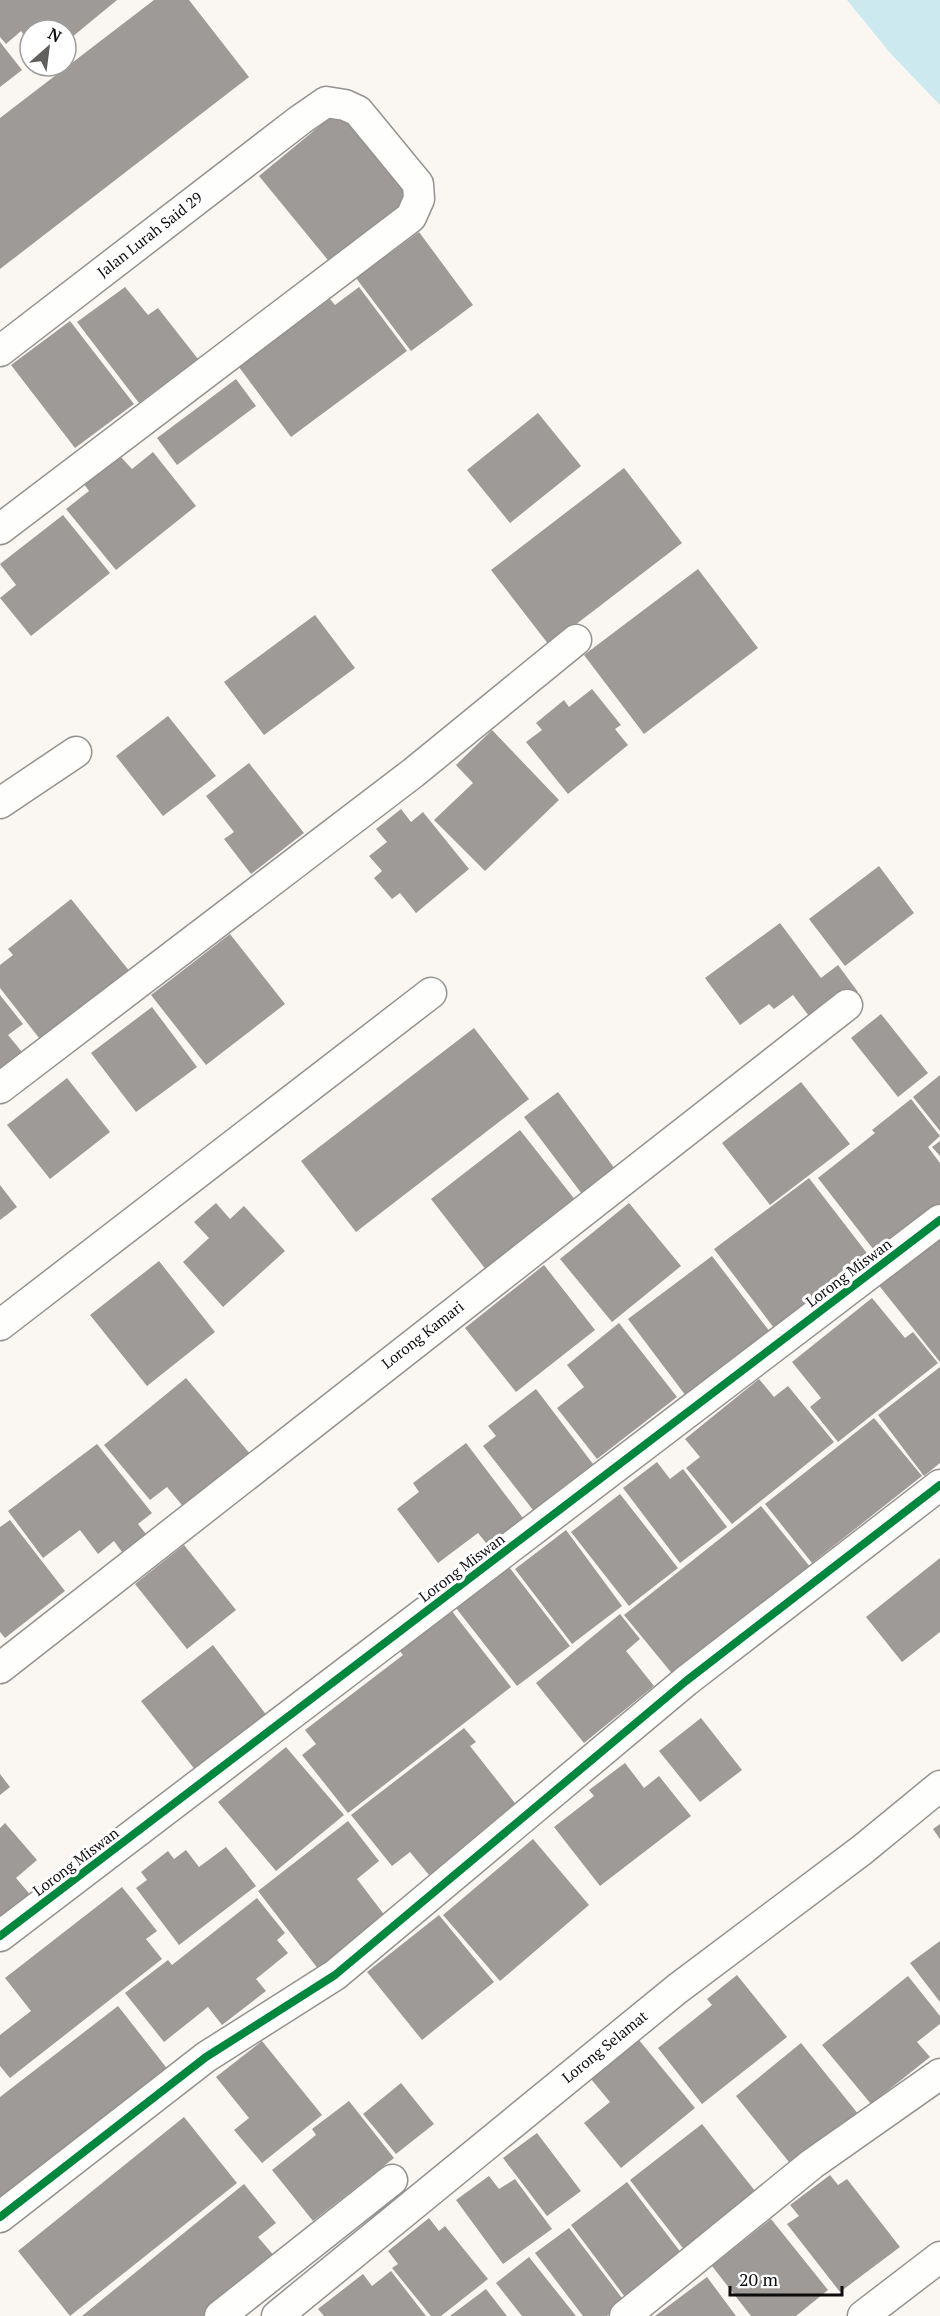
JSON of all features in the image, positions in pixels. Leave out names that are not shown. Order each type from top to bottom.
[{"type":"street","name":"Jalan Lurah Said 29","points":[[0,351],[326,102],[345,105],[358,111],[417,184],[419,199],[411,217],[0,529]]},
{"type":"street","points":[[0,1088],[414,774],[576,640]]},
{"type":"street","points":[[0,803],[76,752]]},
{"type":"street","points":[[0,1325],[431,993]]},
{"type":"street","name":"Lorong Kamari","points":[[0,1668],[847,1005]]},
{"type":"street","name":"Lorong Miswan","points":[[0,1936],[940,1220]]},
{"type":"street","points":[[0,2217],[206,2057],[335,1975],[686,1681],[940,1485]]},
{"type":"street","name":"Lorong Selamat","points":[[277,2316],[676,1989],[862,1850],[940,1786]]},
{"type":"street","points":[[625,2316],[812,2164],[940,2074]]},
{"type":"street","points":[[220,2316],[392,2180]]},
{"type":"street","points":[[863,2316],[940,2257]]},
{"type":"water","points":[[847,0],[940,0],[940,105],[891,54]]},
{"type":"building","points":[[0,0],[117,0],[78,32],[78,18],[18,18],[18,34],[6,44],[0,37]]},
{"type":"building","points":[[154,0],[189,0],[249,77],[0,269],[0,118],[52,78],[78,78],[78,58]]},
{"type":"building","points":[[0,42],[18,65],[18,73],[0,87]]},
{"type":"building","points":[[339,110],[412,199],[332,265],[259,176]]},
{"type":"building","points":[[419,232],[473,305],[411,351],[356,278]]},
{"type":"building","points":[[125,287],[148,315],[158,308],[198,359],[139,403],[77,322]]},
{"type":"building","points":[[359,287],[407,351],[291,437],[239,367],[330,299],[335,305]]},
{"type":"building","points":[[70,321],[134,404],[75,448],[11,365]]},
{"type":"building","points":[[236,379],[256,406],[177,465],[157,438]]},
{"type":"building","points":[[538,413],[581,466],[510,523],[467,470]]},
{"type":"building","points":[[153,452],[196,506],[116,570],[66,509],[89,491],[84,484],[120,456],[132,469]]},
{"type":"building","points":[[624,468],[682,543],[549,645],[491,570]]},
{"type":"building","points":[[63,515],[110,573],[31,636],[0,598],[16,585],[0,564]]},
{"type":"building","points":[[698,569],[758,648],[644,734],[584,655]]},
{"type":"building","points":[[315,615],[355,668],[264,735],[224,682]]},
{"type":"building","points":[[592,689],[621,725],[615,729],[628,745],[568,794],[526,742],[542,730],[536,723],[564,700],[569,707]]},
{"type":"building","points":[[168,716],[216,776],[163,816],[116,756]]},
{"type":"building","points":[[492,730],[559,800],[485,871],[434,820],[473,783],[456,765]]},
{"type":"building","points":[[249,763],[304,833],[251,874],[224,839],[234,832],[206,796]]},
{"type":"building","points":[[401,809],[411,822],[423,812],[469,869],[416,913],[400,893],[392,899],[374,878],[382,871],[369,856],[387,842],[376,829]]},
{"type":"building","points":[[879,866],[914,913],[845,966],[809,919]]},
{"type":"building","points":[[71,899],[131,973],[43,1043],[0,988],[0,965],[13,955],[8,949]]},
{"type":"building","points":[[780,923],[821,978],[838,965],[858,992],[815,1024],[793,995],[774,1009],[769,1004],[740,1025],[705,978]]},
{"type":"building","points":[[230,934],[285,1004],[206,1065],[151,995]]},
{"type":"building","points":[[0,995],[23,1024],[8,1035],[22,1052],[0,1069]]},
{"type":"building","points":[[152,1007],[197,1067],[136,1112],[91,1053]]},
{"type":"building","points":[[881,1014],[928,1073],[898,1097],[851,1038]]},
{"type":"building","points":[[474,1028],[529,1099],[356,1232],[301,1161]]},
{"type":"building","points":[[940,1075],[940,1131],[913,1097]]},
{"type":"building","points":[[67,1078],[110,1132],[50,1179],[7,1125]]},
{"type":"building","points":[[801,1082],[850,1144],[770,1205],[722,1143]]},
{"type":"building","points":[[558,1092],[618,1173],[585,1198],[524,1117]]},
{"type":"building","points":[[911,1099],[940,1136],[928,1147],[940,1163],[940,1206],[877,1254],[818,1178],[875,1133],[872,1130]]},
{"type":"building","points":[[520,1130],[576,1201],[487,1271],[431,1199]]},
{"type":"building","points":[[940,1141],[940,1156],[932,1147]]},
{"type":"building","points":[[809,1178],[873,1261],[777,1332],[714,1249]]},
{"type":"building","points":[[0,1185],[17,1207],[0,1220]]},
{"type":"building","points":[[216,1203],[230,1219],[244,1206],[285,1251],[223,1307],[183,1262],[209,1238],[194,1222]]},
{"type":"building","points":[[629,1203],[681,1266],[612,1322],[560,1259]]},
{"type":"building","points":[[940,1234],[940,1362],[877,1283]]},
{"type":"building","points":[[712,1256],[773,1336],[689,1400],[628,1319]]},
{"type":"building","points":[[159,1261],[215,1332],[147,1386],[90,1315]]},
{"type":"building","points":[[544,1265],[595,1330],[516,1392],[465,1328]]},
{"type":"building","points":[[872,1298],[905,1338],[913,1332],[938,1363],[838,1442],[810,1407],[821,1398],[792,1362]]},
{"type":"building","points":[[619,1323],[677,1397],[597,1459],[557,1408],[584,1387],[567,1365]]},
{"type":"building","points":[[940,1367],[940,1463],[924,1476],[878,1415]]},
{"type":"building","points":[[186,1378],[251,1455],[186,1510],[167,1487],[150,1500],[104,1445]]},
{"type":"building","points":[[759,1379],[774,1397],[788,1386],[834,1442],[732,1524],[686,1468],[700,1457],[685,1439]]},
{"type":"building","points":[[536,1389],[593,1464],[533,1510],[483,1446],[496,1436],[488,1426]]},
{"type":"building","points":[[874,1418],[922,1476],[812,1563],[765,1504]]},
{"type":"building","points":[[466,1443],[526,1522],[491,1549],[478,1533],[438,1563],[397,1509],[419,1492],[413,1483]]},
{"type":"building","points":[[97,1444],[152,1513],[138,1524],[146,1534],[122,1552],[114,1541],[98,1554],[80,1530],[43,1558],[8,1511]]},
{"type":"building","points":[[657,1462],[670,1479],[683,1469],[727,1527],[680,1563],[623,1488]]},
{"type":"building","points":[[620,1494],[678,1568],[629,1606],[571,1532]]},
{"type":"building","points":[[761,1506],[811,1568],[674,1676],[624,1615]]},
{"type":"building","points":[[10,1520],[65,1591],[5,1638],[0,1632],[0,1527]]},
{"type":"building","points":[[566,1530],[622,1606],[572,1644],[515,1569]]},
{"type":"building","points":[[184,1545],[236,1610],[187,1649],[135,1584]]},
{"type":"building","points":[[940,1558],[940,1632],[902,1662],[866,1617]]},
{"type":"building","points":[[509,1567],[570,1646],[517,1686],[456,1608]]},
{"type":"building","points":[[451,1610],[511,1687],[348,1813],[302,1755],[316,1744],[305,1730],[403,1655],[399,1650]]},
{"type":"building","points":[[620,1614],[640,1639],[626,1651],[654,1686],[584,1743],[536,1683]]},
{"type":"building","points":[[213,1645],[271,1721],[200,1776],[141,1701]]},
{"type":"building","points":[[701,1718],[742,1770],[700,1802],[659,1751]]},
{"type":"building","points":[[464,1728],[476,1742],[470,1746],[518,1807],[429,1875],[410,1852],[392,1866],[351,1815]]},
{"type":"building","points":[[286,1747],[344,1815],[276,1871],[218,1802]]},
{"type":"building","points":[[625,1763],[644,1788],[659,1776],[691,1816],[600,1886],[554,1827],[594,1796],[589,1790]]},
{"type":"building","points":[[0,1774],[10,1787],[0,1795]]},
{"type":"building","points":[[348,1821],[379,1861],[357,1879],[386,1917],[319,1970],[258,1891]]},
{"type":"building","points":[[5,1823],[37,1860],[16,1878],[33,1898],[0,1927],[0,1828]]},
{"type":"building","points":[[940,1824],[940,1839],[933,1829]]},
{"type":"building","points":[[533,1839],[589,1905],[500,1981],[443,1915]]},
{"type":"building","points":[[226,1847],[256,1886],[179,1945],[136,1888],[147,1880],[141,1872],[168,1851],[174,1859],[186,1850],[199,1867]]},
{"type":"building","points":[[122,1887],[157,1931],[146,1939],[162,1959],[10,2078],[0,2066],[0,2035],[31,2011],[5,1978]]},
{"type":"building","points":[[257,1898],[285,1933],[277,1940],[288,1953],[256,1979],[266,1991],[222,2025],[208,2007],[164,2042],[125,1993],[168,1960],[172,1965]]},
{"type":"building","points":[[439,1915],[494,1982],[422,2040],[367,1972]]},
{"type":"building","points":[[940,1941],[940,2002],[910,1963]]},
{"type":"building","points":[[737,1975],[787,2037],[702,2104],[658,2048],[712,2005],[707,1999]]},
{"type":"building","points":[[908,1976],[940,2016],[940,2024],[917,2042],[930,2057],[871,2104],[822,2045]]},
{"type":"building","points":[[118,2006],[169,2071],[0,2202],[0,2097]]},
{"type":"building","points":[[639,2040],[695,2108],[621,2168],[584,2123],[610,2102],[591,2079]]},
{"type":"building","points":[[262,2041],[322,2115],[262,2163],[234,2130],[249,2118],[216,2077]]},
{"type":"building","points":[[801,2043],[859,2115],[793,2167],[736,2096]]},
{"type":"building","points":[[401,2083],[434,2124],[396,2154],[363,2114]]},
{"type":"building","points":[[349,2101],[394,2158],[313,2221],[272,2170],[316,2135],[312,2129]]},
{"type":"building","points":[[184,2117],[237,2183],[70,2316],[18,2251]]},
{"type":"building","points":[[702,2124],[759,2196],[686,2252],[630,2180]]},
{"type":"building","points":[[537,2133],[581,2191],[547,2216],[503,2158]]},
{"type":"building","points":[[830,2175],[838,2185],[847,2179],[900,2247],[840,2292],[787,2224],[799,2216],[790,2205]]},
{"type":"building","points":[[489,2176],[499,2189],[515,2179],[552,2229],[503,2264],[456,2200]]},
{"type":"building","points":[[627,2182],[682,2254],[625,2297],[571,2225]]},
{"type":"building","points":[[244,2184],[276,2223],[258,2237],[276,2258],[204,2316],[82,2316]]},
{"type":"building","points":[[429,2218],[439,2231],[445,2226],[488,2279],[441,2316],[431,2316],[392,2268],[398,2264],[388,2251]]},
{"type":"building","points":[[771,2219],[828,2290],[796,2316],[751,2316],[712,2266]]},
{"type":"building","points":[[569,2228],[625,2302],[607,2316],[583,2316],[535,2253]]},
{"type":"building","points":[[529,2257],[576,2316],[522,2316],[496,2283]]},
{"type":"building","points":[[391,2271],[426,2316],[324,2316],[318,2309],[363,2274],[372,2286]]},
{"type":"building","points":[[707,2277],[736,2316],[655,2316]]},
{"type":"building","points":[[486,2289],[507,2316],[450,2316]]},
{"type":"cycle path","points":[[0,1936],[940,1220]]},
{"type":"cycle path","points":[[0,2217],[206,2057],[335,1975],[686,1681],[940,1485]]}]
